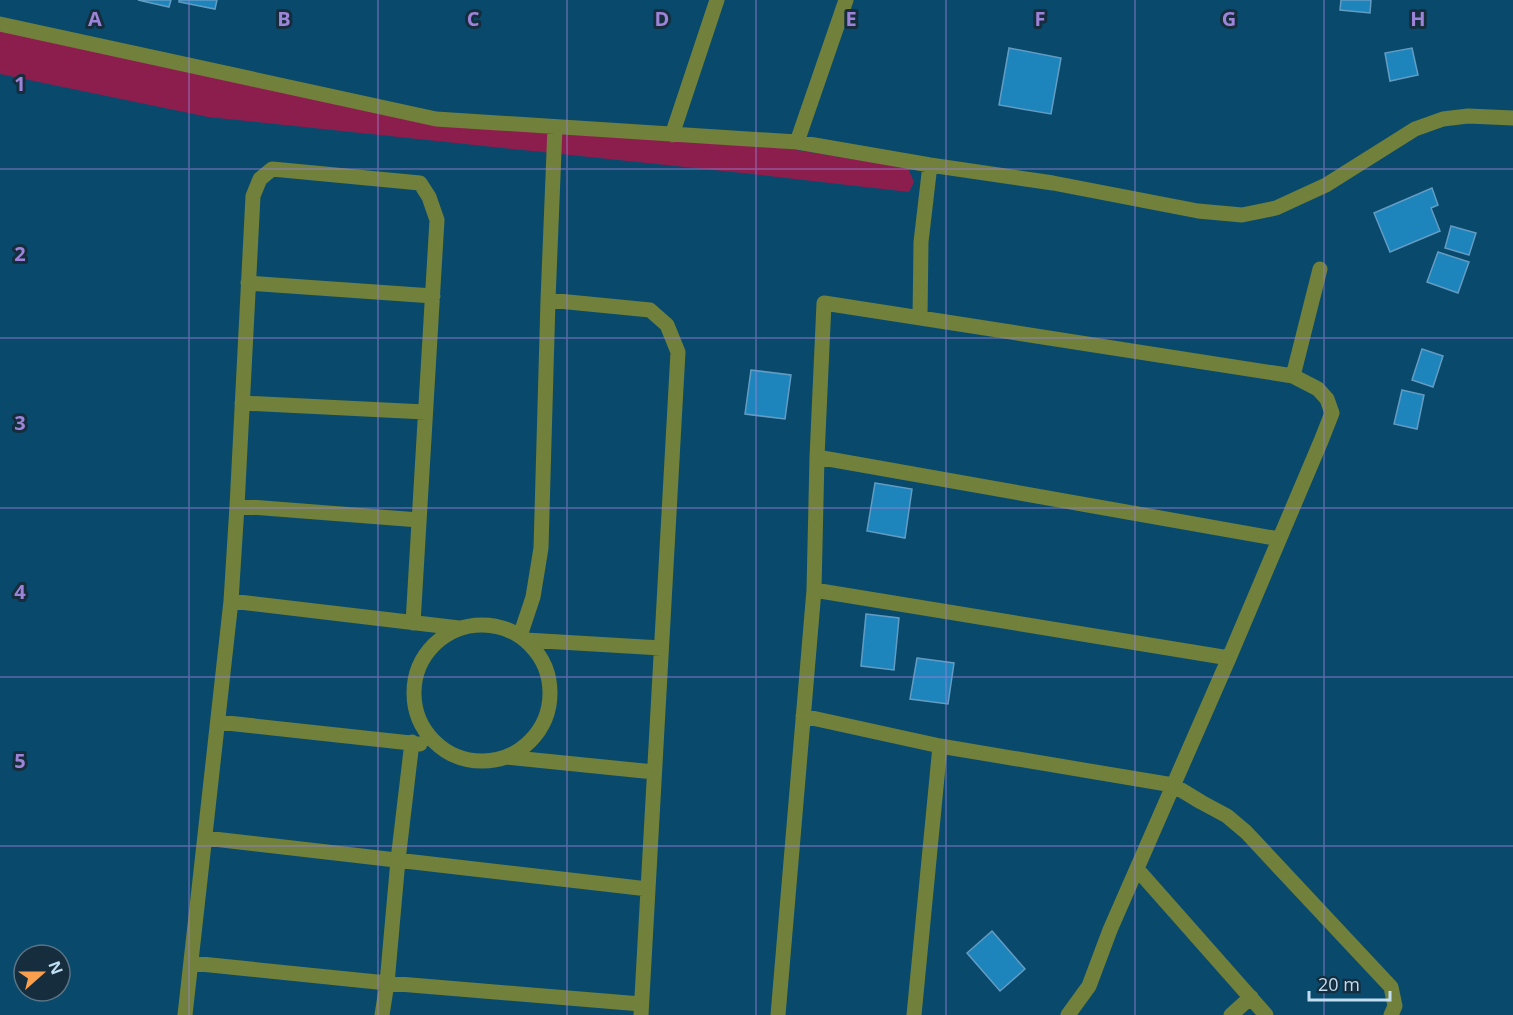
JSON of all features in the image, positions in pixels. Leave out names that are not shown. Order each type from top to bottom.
[{"type":"street","points":[[672,135],[717,0]]},
{"type":"street","points":[[797,142],[846,0]]},
{"type":"street","points":[[0,24],[436,119],[797,142],[1053,183],[1198,211],[1242,215],[1276,208],[1326,185],[1415,129],[1443,119],[1468,116],[1513,118]]},
{"type":"street","points":[[523,638],[541,548],[555,127]]},
{"type":"street","points":[[920,318],[921,242],[930,165]]},
{"type":"street","points":[[185,1015],[231,601],[253,196],[260,179],[272,169],[420,183],[429,197],[437,220],[413,623]]},
{"type":"street","points":[[1293,376],[1320,268]]},
{"type":"street","points":[[248,283],[433,296]]},
{"type":"street","points":[[191,963],[641,1010],[678,352],[667,325],[650,310],[548,300]]},
{"type":"street","points":[[778,1015],[814,590],[824,303],[1293,376],[1318,389],[1327,399],[1332,413],[1110,930],[1089,986],[1068,1015]]},
{"type":"street","points":[[242,403],[426,412]]},
{"type":"street","points":[[817,457],[1279,539]]},
{"type":"street","points":[[237,506],[419,520]]},
{"type":"street","points":[[814,590],[1229,657]]},
{"type":"street","points":[[231,601],[459,628]]},
{"type":"street","points":[[506,758],[522,749],[535,737],[545,722],[550,705],[551,687],[547,669],[538,653],[511,630],[494,625],[476,624],[459,628],[443,636],[430,649],[420,664],[415,681],[414,699],[418,716],[426,732],[439,746],[454,756],[471,761],[506,758],[654,772]]},
{"type":"street","points":[[523,638],[662,648]]},
{"type":"street","points":[[803,716],[940,746],[1173,785],[1227,816],[1246,832],[1391,987],[1395,1006],[1391,1015]]},
{"type":"street","points":[[218,722],[439,746]]},
{"type":"street","points":[[382,1015],[412,742]]},
{"type":"street","points":[[914,1015],[940,746]]},
{"type":"street","points":[[205,838],[648,889]]},
{"type":"street","points":[[1137,869],[1266,1015]]},
{"type":"street","points":[[1232,1015],[1251,998]]},
{"type":"shaded area","points":[[0,24],[436,119],[753,143],[908,168],[914,182],[909,192],[208,117],[0,74]]},
{"type":"building","points":[[138,0],[171,0],[169,7]]},
{"type":"building","points":[[179,0],[217,0],[215,9],[179,2]]},
{"type":"building","points":[[1341,0],[1371,0],[1370,13],[1340,10]]},
{"type":"building","points":[[1009,48],[1061,58],[1051,114],[999,105]]},
{"type":"building","points":[[1412,48],[1418,75],[1390,81],[1385,53]]},
{"type":"building","points":[[1432,188],[1438,205],[1431,208],[1440,231],[1390,252],[1374,213]]},
{"type":"building","points":[[1451,226],[1476,233],[1469,255],[1445,248]]},
{"type":"building","points":[[1438,252],[1469,262],[1458,293],[1427,282]]},
{"type":"building","points":[[1422,349],[1443,356],[1433,387],[1412,380]]},
{"type":"building","points":[[751,370],[791,375],[785,419],[745,414]]},
{"type":"building","points":[[1402,390],[1424,395],[1417,429],[1394,424]]},
{"type":"building","points":[[875,483],[912,489],[905,538],[867,531]]},
{"type":"building","points":[[866,614],[899,618],[894,670],[861,666]]},
{"type":"building","points":[[917,658],[954,663],[948,704],[910,699]]},
{"type":"building","points":[[992,931],[1025,969],[1000,991],[967,953]]}]
